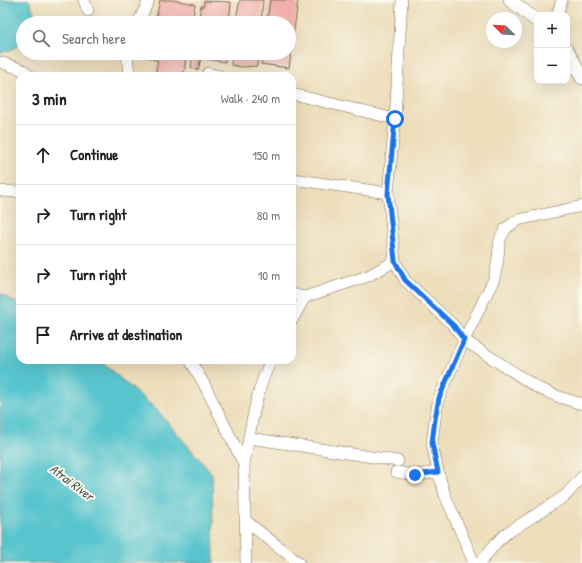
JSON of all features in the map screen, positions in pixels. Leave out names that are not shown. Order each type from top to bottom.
[{"type":"street","points":[[84,0],[88,11]]},
{"type":"street","points":[[141,16],[149,0]]},
{"type":"street","points":[[402,0],[395,119],[388,194],[395,261],[405,280],[454,326],[464,340],[538,388],[559,397],[582,404]]},
{"type":"street","points":[[510,0],[534,19]]},
{"type":"street","points":[[558,12],[562,0]]},
{"type":"street","points":[[570,56],[582,78]]},
{"type":"street","points":[[128,60],[129,72]]},
{"type":"street","points":[[0,62],[25,72]]},
{"type":"street","points":[[296,95],[395,119]]},
{"type":"street","points":[[296,180],[388,194]]},
{"type":"street","points":[[0,192],[16,192]]},
{"type":"street","points":[[474,563],[445,495],[438,472],[432,443],[439,398],[464,340],[494,279],[500,239],[506,228],[518,220],[582,206]]},
{"type":"street","points":[[296,295],[305,297],[368,276],[395,261]]},
{"type":"street","points":[[296,313],[305,297]]},
{"type":"street","points":[[192,364],[244,464]]},
{"type":"street","points":[[246,563],[244,464],[256,400],[264,374],[269,364]]},
{"type":"street","points":[[249,438],[397,467],[415,475],[438,472]]},
{"type":"street","points":[[480,563],[496,543],[507,533],[565,496],[582,477]]},
{"type":"street","points":[[246,521],[299,563]]},
{"type":"water","points":[[0,0],[29,0],[35,16],[16,16],[16,47],[0,53]]},
{"type":"water","name":"Atrai River","points":[[0,293],[16,303],[16,364],[104,364],[157,410],[212,474],[214,563],[0,563]]},
{"type":"building","points":[[160,0],[173,0],[195,4],[193,16],[157,16]]},
{"type":"building","points":[[240,0],[263,0],[262,16],[237,16]]},
{"type":"building","points":[[270,0],[298,0],[296,16],[268,16]]},
{"type":"building","points":[[204,1],[231,2],[230,16],[199,16],[201,6],[204,6]]},
{"type":"building","points":[[156,60],[185,60],[184,72],[156,72],[158,61]]},
{"type":"building","points":[[192,60],[200,60],[198,70],[191,67]]},
{"type":"building","points":[[213,60],[225,60],[225,62]]},
{"type":"building","points":[[231,60],[257,60],[257,66],[241,67],[231,65]]},
{"type":"building","points":[[261,60],[290,60],[289,68],[261,64]]},
{"type":"route","points":[[395,119],[388,194],[395,261],[405,280],[454,326],[464,340],[439,398],[432,443],[438,472],[415,475]]}]
